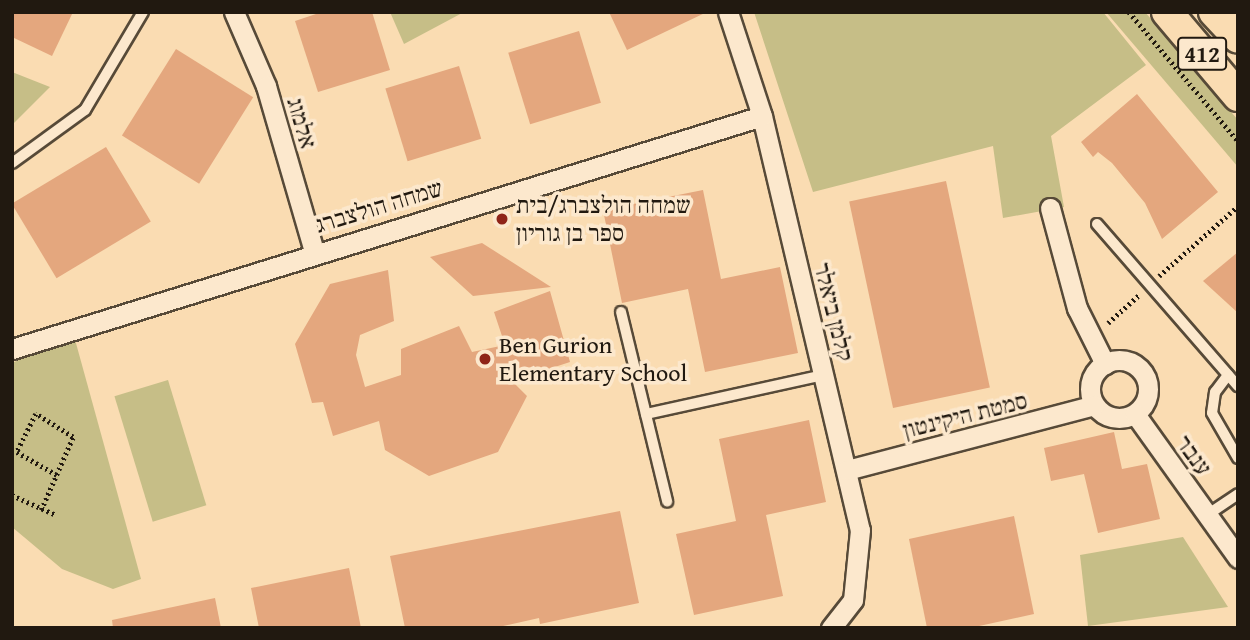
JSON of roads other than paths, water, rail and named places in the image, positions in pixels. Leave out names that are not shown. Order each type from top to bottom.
[{"type":"main road","name":"412","points":[[1167,12],[1238,96]]},
{"type":"main road","name":"412","points":[[1214,12],[1238,38]]},
{"type":"street","name":"אלמוג","points":[[234,12],[266,86],[314,251]]},
{"type":"street","name":"קלמן ביאלר","points":[[728,12],[762,116],[847,470],[860,567],[836,626]]},
{"type":"street","name":"שמחה הולצברג","points":[[12,349],[314,251],[762,116]]},
{"type":"street","points":[[1050,208],[1069,284],[1091,338],[1105,363]]},
{"type":"street","points":[[1105,363],[1133,364],[1146,379],[1147,395],[1135,414],[1117,419],[1094,405],[1092,377],[1105,363]]},
{"type":"street","name":"סמטת היקינטון","points":[[847,470],[1094,405]]},
{"type":"street","name":"ענבר","points":[[1135,414],[1238,558]]},
{"type":"lane","points":[[12,163],[85,110],[144,12]]},
{"type":"lane","points":[[1097,224],[1238,386]]},
{"type":"lane","points":[[621,312],[667,501]]},
{"type":"lane","points":[[646,414],[824,375]]},
{"type":"lane","points":[[1228,375],[1214,392],[1212,413],[1238,458]]},
{"type":"lane","points":[[1207,515],[1238,494]]},
{"type":"place","name":"שמחה הולצברג/בית ספר בן גוריון","points":[[502,219]]},
{"type":"place","name":"Ben Gurion Elementary School","points":[[485,359]]}]
